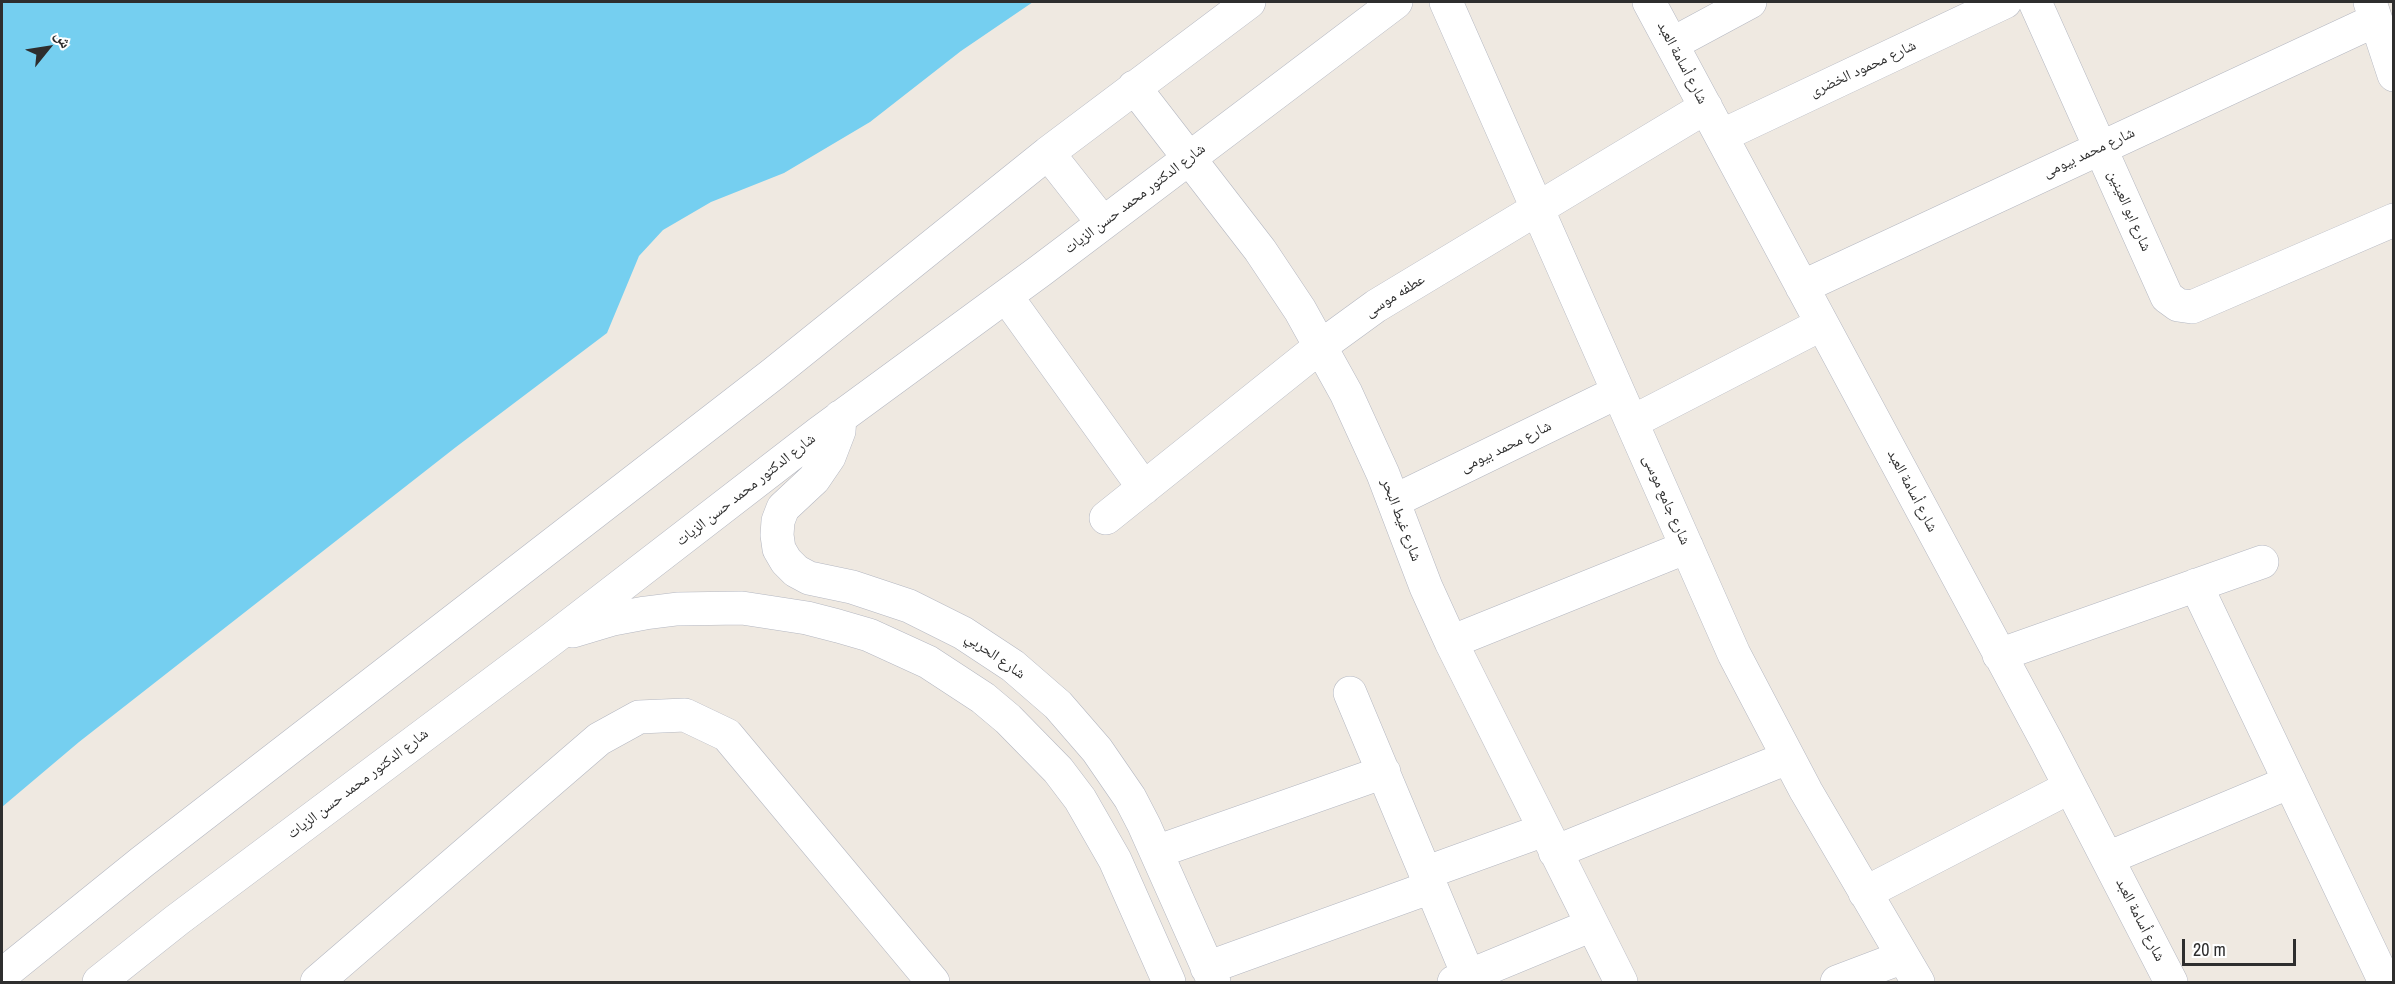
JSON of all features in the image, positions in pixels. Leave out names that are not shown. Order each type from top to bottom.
[{"type":"street","points":[[2,975],[151,854],[773,374],[1048,153],[1249,2]]},
{"type":"street","name":"شارع الدكتور محمد حسن الزيات","points":[[99,982],[177,920],[552,639],[840,417],[1006,296],[1396,2]]},
{"type":"street","name":"شارع جامع موسى","points":[[1446,2],[1734,654],[1787,758],[1910,970]]},
{"type":"street","name":"شارع أسامة العبد","points":[[1649,2],[2070,786],[2171,982]]},
{"type":"street","points":[[1672,44],[1750,2]]},
{"type":"street","name":"شارع محمود الخضرى","points":[[1721,136],[2005,2]]},
{"type":"street","name":"شارع ابو العينين","points":[[2035,2],[2167,297],[2178,305],[2192,307],[2394,220]]},
{"type":"street","points":[[2373,11],[2394,75]]},
{"type":"street","name":"شارع محمد بيومى","points":[[1802,287],[2101,148],[2373,11]]},
{"type":"street","name":"شارع غيط البحر","points":[[1134,87],[1260,250],[1321,346],[1359,420],[1451,642],[1621,982]]},
{"type":"street","name":"عطفه موسى","points":[[1106,518],[1321,346],[1376,306],[1706,107]]},
{"type":"street","points":[[1048,153],[1103,223]]},
{"type":"street","points":[[1006,296],[1144,488]]},
{"type":"street","points":[[1632,422],[1822,324]]},
{"type":"street","name":"شارع محمد بيومى","points":[[1394,501],[1618,392]]},
{"type":"street","name":"شارع الحربي","points":[[840,417],[839,431],[829,457],[814,479],[783,508],[780,515],[777,535],[779,549],[786,561],[796,571],[809,578],[852,587],[880,596],[936,619],[988,649],[1036,685],[1078,727],[1114,774],[1144,825],[1210,975]]},
{"type":"street","points":[[1451,642],[1687,547]]},
{"type":"street","points":[[1999,655],[2262,562]]},
{"type":"street","points":[[2196,585],[2385,982]]},
{"type":"street","points":[[552,639],[613,619],[677,609],[742,608],[796,616],[869,635],[928,662],[983,698],[1008,719],[1058,770],[1099,829],[1169,982]]},
{"type":"street","points":[[1008,719],[1036,685]]},
{"type":"street","points":[[1350,693],[1428,880],[1464,981],[1592,925]]},
{"type":"street","points":[[331,978],[599,740],[639,717],[685,716],[727,735],[933,982]]},
{"type":"street","points":[[1210,975],[1428,880],[1550,841],[1787,758]]},
{"type":"street","points":[[1156,852],[1384,772]]},
{"type":"street","points":[[2108,858],[2290,782]]},
{"type":"street","points":[[1865,893],[2070,786]]},
{"type":"street","points":[[1837,982],[1910,970]]},
{"type":"water","points":[[2,2],[1033,2],[961,51],[870,122],[784,173],[711,202],[663,230],[639,256],[607,333],[456,447],[79,742],[2,807]]}]
